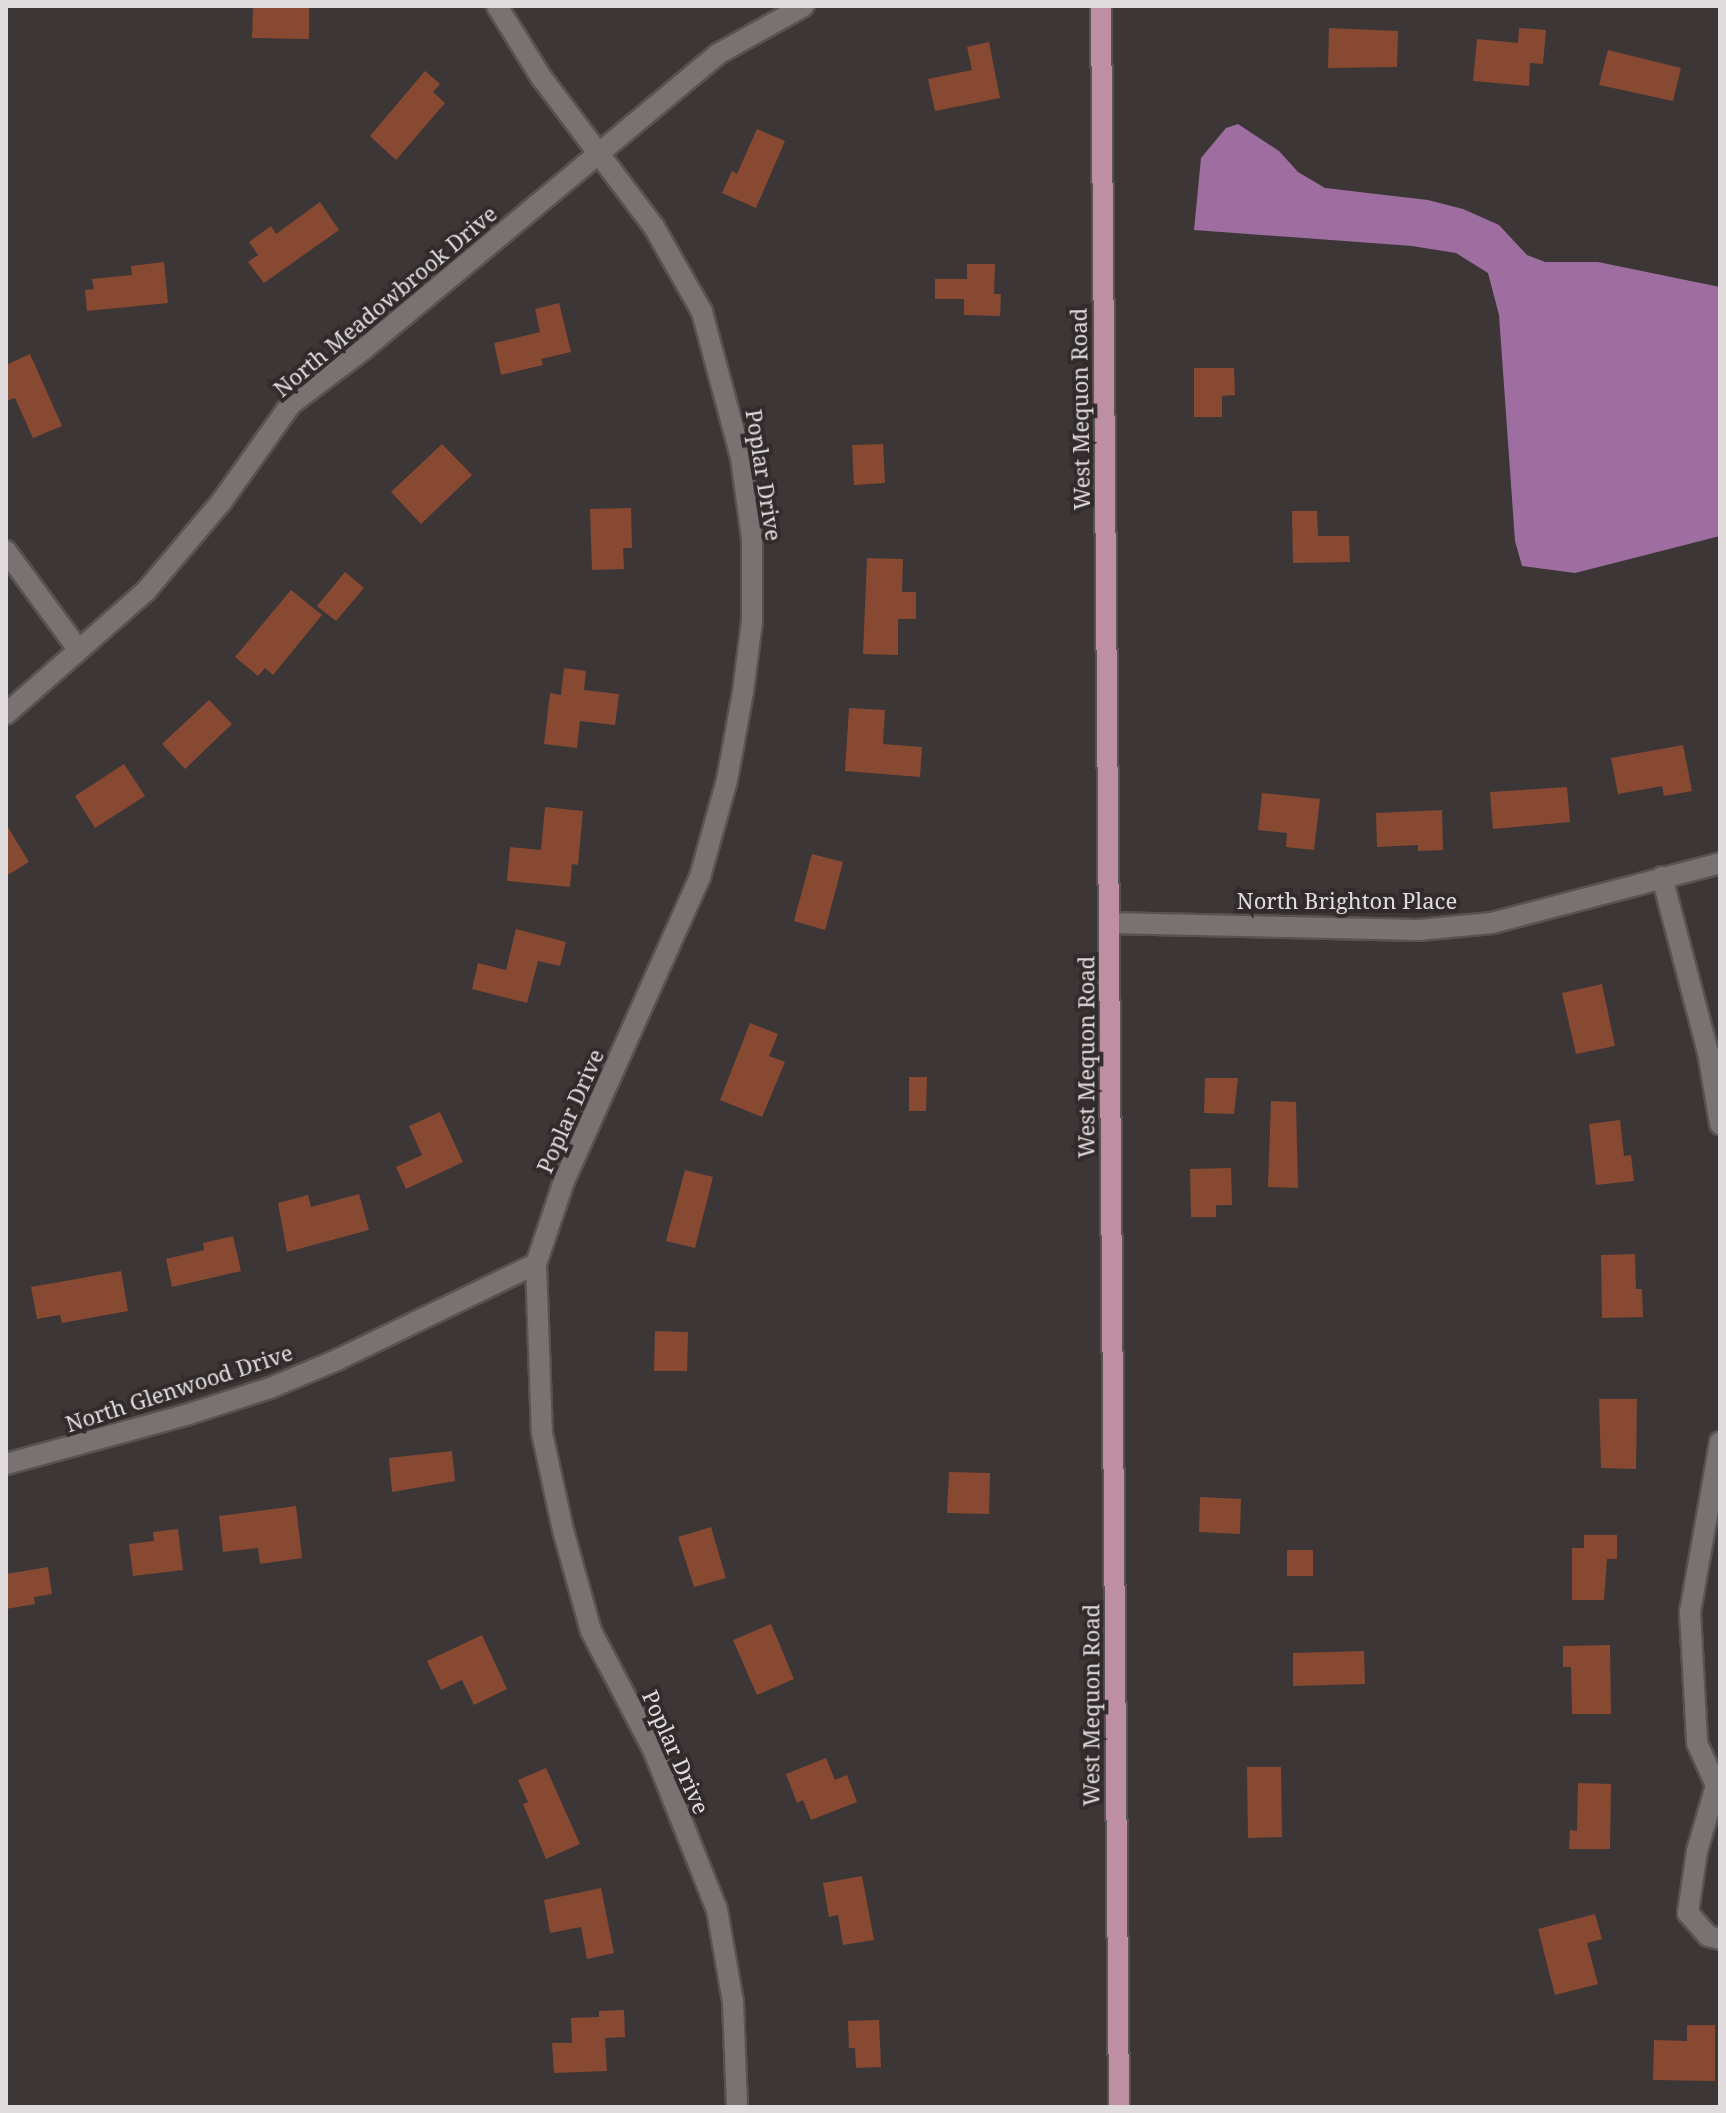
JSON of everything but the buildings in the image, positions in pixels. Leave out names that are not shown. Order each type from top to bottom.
[{"type":"main road","name":"West Mequon Road","points":[[1101,6],[1119,2107]]},
{"type":"street","name":"Poplar Drive","points":[[497,6],[541,77],[654,227],[702,312],[741,458],[752,538],[752,621],[727,780],[700,877],[564,1181],[536,1264],[542,1433],[563,1530],[591,1631],[653,1749],[717,1910],[733,2002],[737,2107]]},
{"type":"street","name":"North Meadowbrook Drive","points":[[6,714],[146,591],[222,501],[291,404],[364,349],[718,54],[804,6]]},
{"type":"street","points":[[6,551],[78,649]]},
{"type":"street","name":"North Brighton Place","points":[[1109,923],[1419,930],[1492,923],[1720,863]]},
{"type":"street","points":[[1662,877],[1708,1052],[1720,1124]]},
{"type":"street","name":"North Glenwood Drive","points":[[6,1464],[186,1415],[270,1388],[337,1360],[536,1264]]},
{"type":"street","points":[[1720,1442],[1690,1612],[1697,1743],[1718,1791],[1692,1873],[1688,1913],[1708,1936],[1720,1939]]},
{"type":"shaded area","points":[[1238,124],[1279,151],[1298,172],[1325,188],[1428,200],[1463,209],[1499,225],[1527,255],[1545,262],[1598,262],[1720,287],[1720,536],[1575,573],[1522,566],[1515,541],[1499,315],[1488,273],[1456,253],[1412,246],[1194,230],[1201,158],[1226,128]]}]
